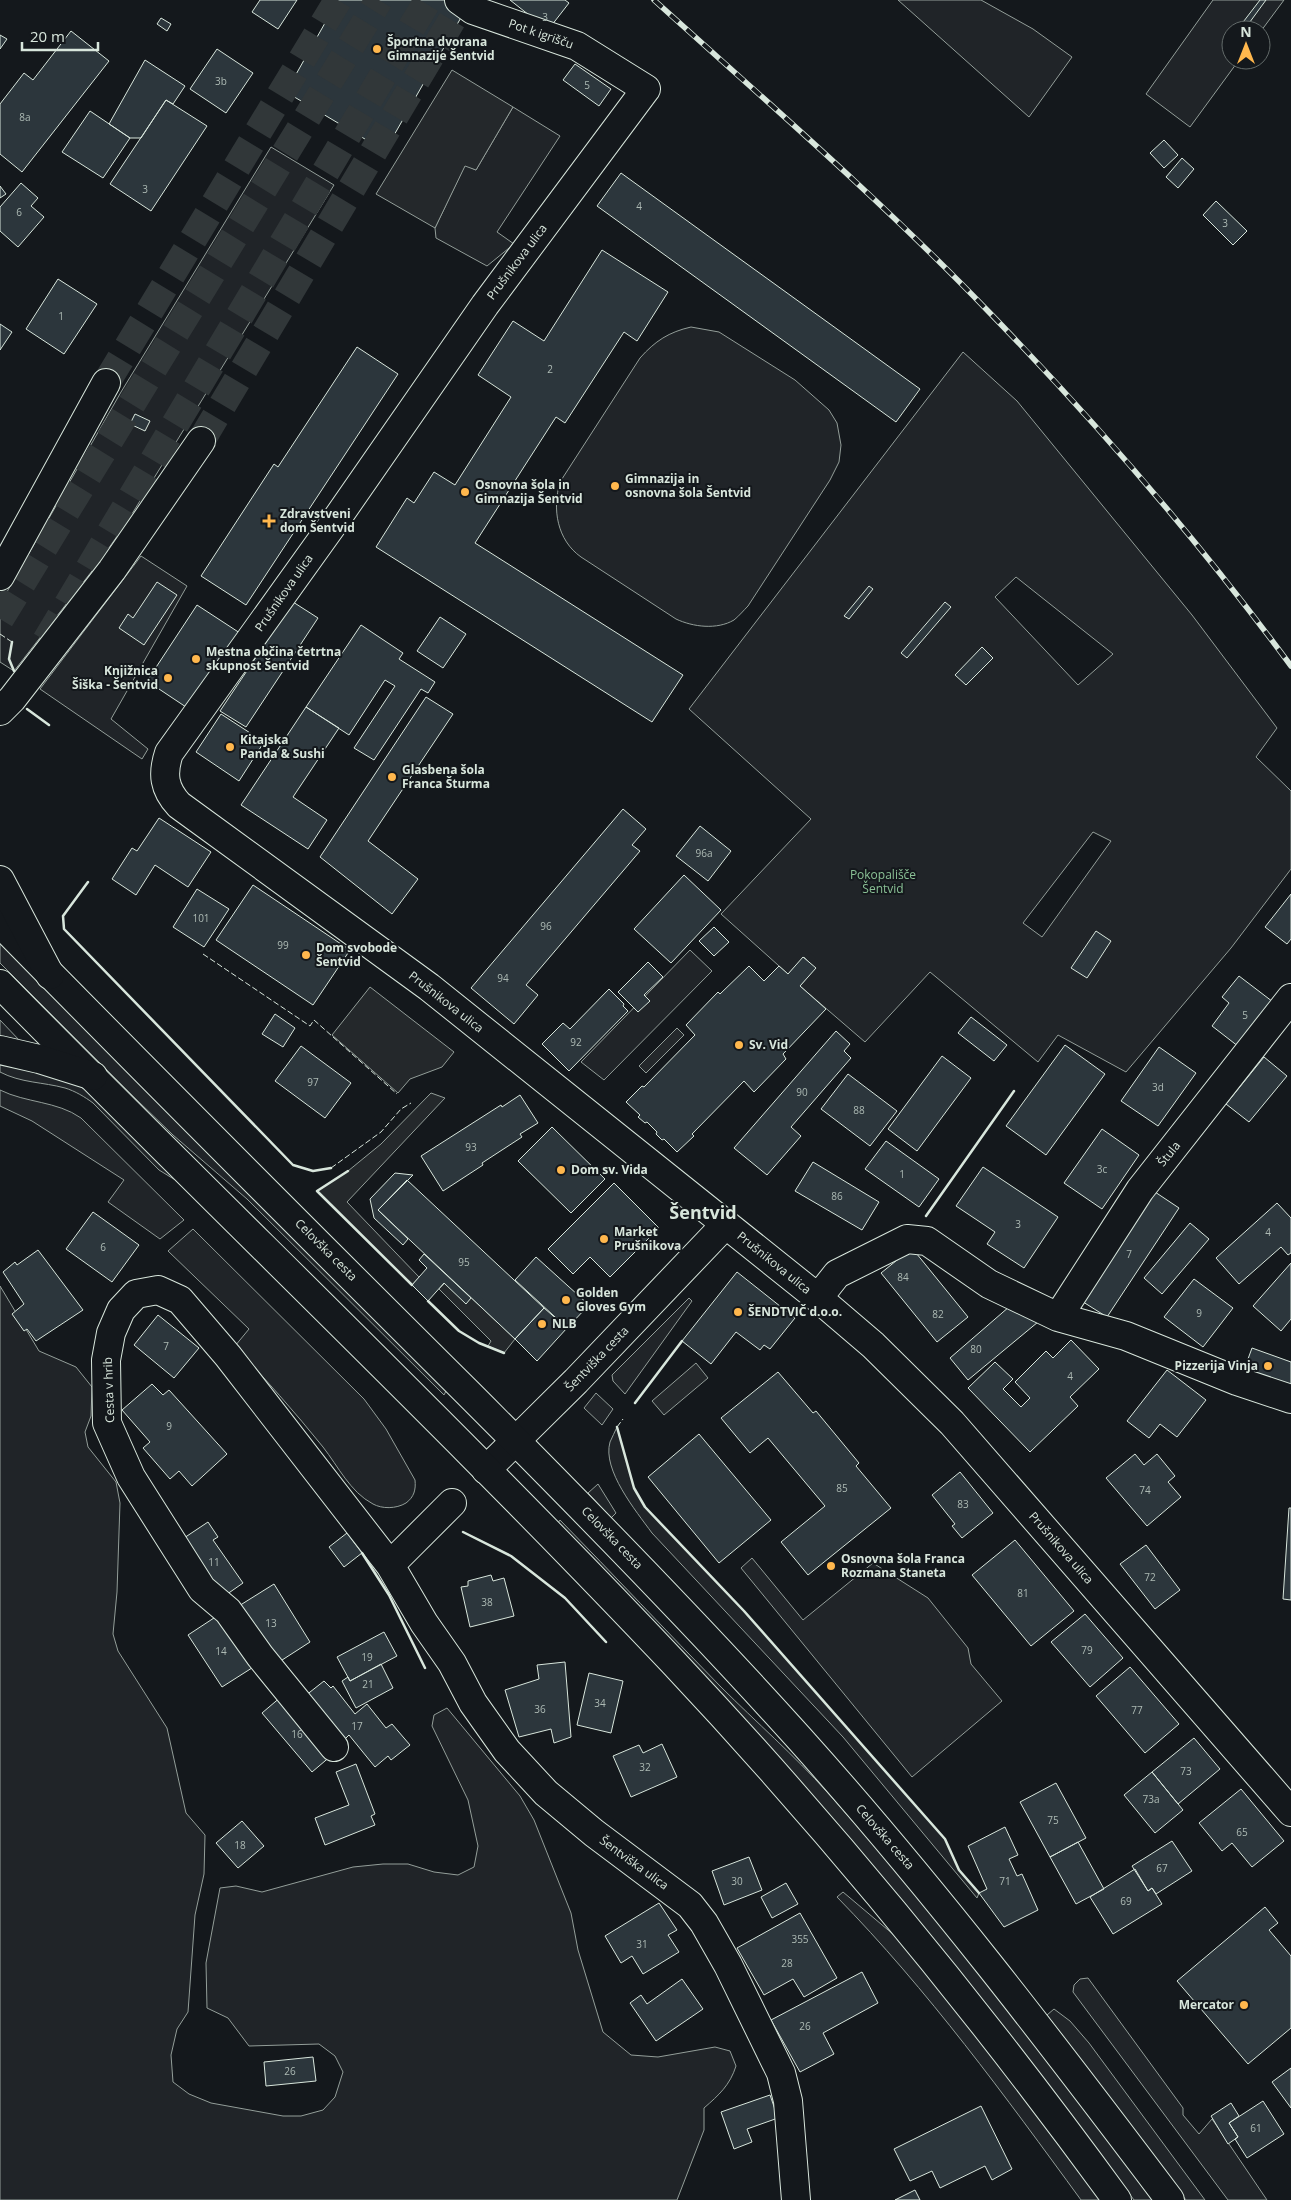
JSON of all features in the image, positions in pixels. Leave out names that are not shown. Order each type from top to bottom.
[{"type":"main road","name":"Pot k igrišču","points":[[458,0],[473,10],[577,46],[646,89]]},
{"type":"main road","name":"Prušnikova ulica","points":[[646,89],[485,305],[169,754],[164,770],[165,784],[171,796],[179,805],[429,987],[818,1298],[873,1345],[952,1424],[1291,1812]]},
{"type":"main road","points":[[0,576],[106,384]]},
{"type":"main road","points":[[0,727],[13,697],[112,570],[201,441]]},
{"type":"main road","points":[[0,880],[50,974]]},
{"type":"main road","name":"Celovška cesta","points":[[0,923],[568,1491],[801,1740],[986,1959],[1170,2200]]},
{"type":"main road","points":[[0,984],[486,1470],[675,1664],[813,1818],[897,1917],[985,2026],[1117,2200]]},
{"type":"main road","name":"Štula","points":[[1058,1316],[1140,1190],[1291,998]]},
{"type":"main road","points":[[0,1050],[39,1059],[93,1076]]},
{"type":"main road","name":"Šentviška cesta","points":[[486,1470],[576,1382],[726,1224]]},
{"type":"main road","points":[[818,1298],[837,1274],[907,1239],[927,1241],[989,1284],[1058,1316],[1126,1336],[1237,1381],[1291,1399]]},
{"type":"main road","name":"Cesta v hrib","points":[[334,1747],[260,1656],[228,1611],[202,1588],[127,1468],[107,1423],[106,1360],[111,1333],[121,1310],[136,1294],[158,1290],[180,1300],[234,1364],[390,1565]]},
{"type":"main road","points":[[390,1565],[452,1503]]},
{"type":"main road","name":"Šentviška ulica","points":[[390,1565],[424,1622],[452,1663],[473,1703],[507,1751],[546,1793],[594,1833],[690,1905],[704,1922],[728,1964],[781,2073],[788,2101],[796,2200]]},
{"type":"green space","points":[[898,0],[981,0],[1033,29],[1072,57],[1029,117]]},
{"type":"green space","points":[[1213,0],[1284,0],[1269,20],[1221,20],[1221,70],[1232,70],[1190,127],[1146,94]]},
{"type":"green space","points":[[513,107],[560,136],[497,232],[514,244],[487,266],[436,238],[435,228],[465,165],[476,170]]},
{"type":"green space","points":[[271,147],[334,185],[127,522],[99,562],[14,671],[0,662],[0,604],[121,392]]},
{"type":"green space","points":[[691,327],[719,332],[795,380],[829,410],[837,423],[841,445],[839,462],[830,480],[748,606],[734,620],[713,626],[690,624],[676,619],[581,557],[566,542],[557,513],[560,482],[640,358],[663,338]]},
{"type":"green space","name":"Pokopališče Šentvid","points":[[963,352],[1017,401],[1192,615],[1277,728],[1256,757],[1291,791],[1291,869],[1231,948],[1126,1072],[1058,1035],[1038,1062],[930,972],[865,1042],[800,986],[815,968],[804,957],[788,974],[721,914],[811,819],[689,709]],"holes":[[[1016,577],[1113,654],[1078,685],[995,597]],[[1093,832],[1111,841],[1042,937],[1023,923]]]},
{"type":"green space","points":[[141,556],[187,586],[111,719],[148,749],[142,759],[40,689]]},
{"type":"green space","points":[[0,943],[446,1391],[444,1395],[247,1199],[173,1135],[0,963]]},
{"type":"green space","points":[[690,950],[712,971],[604,1080],[581,1062]]},
{"type":"green space","points":[[0,1020],[21,1042],[88,1092],[177,1181],[159,1170],[93,1103],[83,1096],[65,1088],[24,1080],[0,1072]]},
{"type":"green space","points":[[0,1090],[62,1108],[81,1118],[184,1220],[160,1239],[108,1202],[124,1180],[32,1121],[0,1106]]},
{"type":"green space","points":[[193,1229],[364,1399],[386,1429],[415,1480],[414,1493],[406,1503],[389,1508],[381,1507],[373,1504],[358,1493],[302,1421],[235,1346],[249,1329],[168,1251]]},
{"type":"green space","points":[[0,1286],[39,1351],[76,1367],[92,1387],[91,1416],[85,1432],[88,1447],[116,1482],[120,1503],[117,1592],[113,1634],[118,1651],[167,1728],[186,1813],[205,1835],[204,1874],[195,1915],[188,2012],[177,2029],[171,2055],[173,2082],[189,2094],[211,2103],[283,2116],[301,2116],[323,2110],[335,2097],[343,2072],[335,2056],[319,2044],[249,2046],[228,2018],[207,2008],[206,1963],[220,1888],[236,1886],[262,1892],[353,1867],[383,1864],[408,1864],[434,1872],[458,1875],[474,1867],[478,1846],[468,1800],[432,1726],[434,1715],[447,1708],[520,1796],[534,1820],[571,1913],[578,1950],[603,2032],[631,2055],[658,2057],[715,2047],[730,2051],[736,2066],[731,2079],[704,2108],[704,2130],[677,2200],[0,2200]]},
{"type":"green space","points":[[689,1298],[692,1301],[625,1394],[613,1381],[612,1375]]},
{"type":"green space","points":[[596,1393],[613,1409],[602,1425],[584,1408]]},
{"type":"green space","points":[[617,1427],[634,1488],[645,1507],[744,1611],[945,1839],[959,1870],[979,1893],[977,1898],[843,1737],[652,1533],[622,1490],[611,1465],[610,1442]]},
{"type":"green space","points":[[598,1484],[616,1513],[611,1518],[588,1493]]},
{"type":"green space","points":[[560,1520],[721,1687],[814,1778],[913,1890],[1035,2043],[1152,2200],[1134,2200],[1000,2022],[859,1851],[711,1684],[558,1523]]},
{"type":"green space","points":[[752,1558],[803,1620],[873,1563],[928,1598],[968,1648],[971,1664],[1002,1701],[912,1777],[741,1568]]},
{"type":"green space","points":[[843,1892],[894,1935],[975,2034],[1100,2200],[1081,2200],[965,2044],[903,1969],[837,1897]]},
{"type":"green space","points":[[1088,1978],[1183,2108],[1183,2115],[1199,2134],[1212,2119],[1267,2200],[1228,2200],[1073,1992],[1074,1985],[1080,1979]]},
{"type":"green space","points":[[1054,2009],[1070,2021],[1089,2043],[1205,2200],[1186,2200],[1047,2015]]},
{"type":"shaded area","points":[[452,70],[513,107],[476,170],[465,166],[435,228],[376,194]]},
{"type":"shaded area","points":[[370,987],[454,1052],[442,1067],[410,1079],[398,1093],[332,1035]]},
{"type":"shaded area","points":[[677,1028],[684,1035],[646,1073],[639,1066]]},
{"type":"shaded area","points":[[431,1093],[445,1098],[347,1202],[419,1277],[412,1285],[317,1191],[348,1171],[381,1144]]},
{"type":"shaded area","points":[[450,1278],[515,1339],[504,1353],[488,1346],[491,1341],[439,1289]]},
{"type":"shaded area","points":[[696,1363],[708,1378],[664,1415],[652,1401]]},
{"type":"building","points":[[260,0],[297,0],[278,29],[252,12]]},
{"type":"building","name":"Športna dvorana Gimnazije Šentvid","points":[[338,0],[457,0],[467,7],[385,151],[286,92]]},
{"type":"building","points":[[510,0],[565,0],[569,3],[548,30]]},
{"type":"building","points":[[1260,0],[1266,0],[1251,20],[1245,20]]},
{"type":"building","points":[[161,18],[171,24],[167,31],[157,24]]},
{"type":"building","points":[[71,31],[109,61],[22,172],[0,154],[0,104],[24,73],[33,80]]},
{"type":"building","points":[[0,35],[7,39],[0,49]]},
{"type":"building","points":[[217,49],[253,73],[226,113],[190,89]]},
{"type":"building","points":[[145,60],[185,86],[173,104],[166,100],[141,138],[130,138],[109,124]]},
{"type":"building","points":[[575,64],[611,89],[599,106],[563,80]]},
{"type":"building","points":[[166,100],[207,126],[151,211],[110,184]]},
{"type":"building","points":[[90,111],[130,138],[103,178],[62,152]]},
{"type":"building","points":[[1164,140],[1178,155],[1164,168],[1150,153]]},
{"type":"building","points":[[1182,158],[1194,169],[1178,188],[1166,177]]},
{"type":"building","points":[[621,173],[920,389],[896,422],[597,206]]},
{"type":"building","points":[[21,183],[38,198],[31,206],[44,217],[18,247],[0,231],[0,207]]},
{"type":"building","points":[[0,186],[6,194],[0,198]]},
{"type":"building","points":[[1216,201],[1247,231],[1233,245],[1203,215]]},
{"type":"building","name":"Osnovna šola in Gimnazija Šentvid","points":[[602,250],[668,292],[637,341],[624,332],[565,423],[556,417],[475,543],[683,675],[652,722],[376,547],[407,498],[414,503],[434,472],[455,485],[511,397],[478,375],[513,321],[544,341]]},
{"type":"building","points":[[58,279],[97,304],[64,354],[26,329]]},
{"type":"building","points":[[0,324],[12,332],[0,350]]},
{"type":"building","name":"Zdravstveni dom Šentvid","points":[[357,347],[398,374],[246,605],[201,576],[274,464],[278,467]]},
{"type":"building","points":[[135,414],[150,421],[145,431],[130,424]]},
{"type":"building","points":[[157,582],[177,595],[144,645],[119,628],[128,614],[133,618]]},
{"type":"building","points":[[869,586],[873,589],[849,619],[844,616]]},
{"type":"building","points":[[293,602],[318,618],[246,727],[220,711]]},
{"type":"building","points":[[945,602],[951,607],[907,658],[901,653]]},
{"type":"building","name":"Mestna občina četrtna skupnost Šentvid","points":[[197,605],[246,637],[195,713],[147,681]]},
{"type":"building","points":[[440,617],[466,634],[443,668],[417,651]]},
{"type":"building","points":[[361,625],[403,653],[399,659],[435,682],[428,693],[421,689],[374,760],[354,748],[395,686],[385,680],[349,735],[306,707]]},
{"type":"building","points":[[982,647],[993,658],[966,685],[955,675]]},
{"type":"building","name":"Glasbena šola Franca Šturma","points":[[426,697],[453,714],[368,841],[418,879],[392,914],[320,857]]},
{"type":"building","points":[[306,707],[339,728],[293,797],[327,820],[308,849],[241,805]]},
{"type":"building","name":"Kitajska Panda & Sushi","points":[[221,714],[264,742],[239,781],[196,752]]},
{"type":"building","points":[[623,809],[646,829],[632,845],[640,851],[526,985],[538,995],[514,1024],[471,988]]},
{"type":"building","points":[[159,818],[211,852],[188,887],[155,865],[136,895],[112,879],[132,848],[137,851]]},
{"type":"building","points":[[700,826],[731,851],[708,881],[676,856]]},
{"type":"building","points":[[684,875],[721,910],[671,963],[634,929]]},
{"type":"building","points":[[253,885],[350,950],[313,1005],[216,940]]},
{"type":"building","points":[[197,889],[229,909],[204,947],[173,927]]},
{"type":"building","points":[[1291,894],[1291,939],[1287,944],[1265,927]]},
{"type":"building","points":[[714,927],[729,942],[714,956],[699,941]]},
{"type":"building","points":[[1096,931],[1111,941],[1087,978],[1071,968]]},
{"type":"building","name":"Sv. Vid","points":[[803,957],[816,968],[800,986],[826,1009],[783,1054],[786,1059],[754,1092],[744,1081],[677,1152],[656,1134],[657,1132],[647,1122],[645,1123],[638,1117],[640,1115],[626,1102],[642,1086],[644,1087],[695,1035],[686,1025],[718,992],[720,994],[749,966],[764,981],[779,966],[788,974]]},
{"type":"building","points":[[648,962],[663,977],[644,995],[650,1001],[638,1012],[618,992]]},
{"type":"building","points":[[1239,976],[1277,1005],[1243,1050],[1212,1026],[1229,1003],[1222,997]]},
{"type":"building","points":[[609,989],[624,1004],[623,1006],[628,1011],[569,1071],[542,1044],[563,1023],[570,1029]]},
{"type":"building","points":[[275,1014],[295,1028],[283,1047],[262,1034]]},
{"type":"building","points":[[971,1017],[1007,1045],[994,1061],[958,1033]]},
{"type":"building","points":[[836,1031],[850,1044],[844,1051],[851,1058],[791,1127],[801,1136],[767,1175],[734,1148]]},
{"type":"building","points":[[1065,1045],[1105,1074],[1046,1155],[1006,1126]]},
{"type":"building","points":[[301,1046],[351,1083],[325,1118],[275,1081]]},
{"type":"building","points":[[1159,1047],[1196,1073],[1158,1126],[1121,1101]]},
{"type":"building","points":[[942,1056],[971,1078],[917,1151],[888,1129]]},
{"type":"building","points":[[1264,1057],[1287,1076],[1249,1122],[1226,1104]]},
{"type":"building","points":[[848,1074],[897,1111],[870,1146],[821,1109]]},
{"type":"building","points":[[520,1095],[538,1123],[520,1134],[522,1137],[482,1163],[483,1165],[443,1191],[421,1156]]},
{"type":"building","name":"Dom sv. Vida","points":[[552,1127],[605,1179],[571,1213],[518,1161]]},
{"type":"building","points":[[1102,1129],[1139,1155],[1102,1209],[1064,1183]]},
{"type":"building","points":[[886,1141],[939,1179],[919,1207],[865,1169]]},
{"type":"building","points":[[813,1162],[879,1202],[862,1230],[795,1191]]},
{"type":"building","points":[[983,1167],[1058,1217],[1024,1268],[987,1244],[995,1232],[956,1206]]},
{"type":"building","points":[[395,1173],[413,1175],[378,1210],[408,1239],[403,1245],[374,1218],[370,1199]]},
{"type":"building","points":[[407,1180],[544,1308],[515,1339],[378,1210]]},
{"type":"building","name":"Market Prušnikova","points":[[614,1183],[659,1228],[610,1277],[590,1257],[573,1274],[548,1249]]},
{"type":"building","points":[[1152,1190],[1179,1208],[1107,1317],[1080,1300]]},
{"type":"building","points":[[1277,1203],[1291,1218],[1291,1253],[1288,1255],[1281,1247],[1239,1284],[1216,1258]]},
{"type":"building","points":[[93,1212],[139,1245],[112,1282],[66,1249]]},
{"type":"building","points":[[1190,1223],[1209,1239],[1162,1294],[1144,1278]]},
{"type":"building","points":[[912,1248],[968,1317],[937,1342],[881,1273]]},
{"type":"building","points":[[38,1250],[83,1310],[36,1341],[27,1329],[24,1331],[12,1314],[24,1304],[3,1272],[15,1262],[17,1265]]},
{"type":"building","points":[[424,1254],[471,1298],[466,1304],[444,1283],[428,1301],[412,1285],[427,1268],[419,1260]]},
{"type":"building","points":[[536,1257],[589,1305],[567,1328],[515,1280]]},
{"type":"building","points":[[1291,1263],[1291,1319],[1281,1331],[1253,1306]]},
{"type":"building","points":[[737,1272],[795,1318],[770,1349],[764,1345],[760,1350],[736,1332],[711,1364],[682,1341]]},
{"type":"building","points":[[1194,1279],[1233,1308],[1203,1347],[1164,1317]]},
{"type":"building","points":[[1017,1300],[1038,1322],[968,1380],[950,1358]]},
{"type":"building","points":[[544,1308],[567,1328],[537,1361],[515,1339]]},
{"type":"building","points":[[158,1315],[199,1348],[174,1378],[134,1345]]},
{"type":"building","points":[[1071,1340],[1099,1369],[1070,1397],[1078,1406],[1030,1452],[968,1388],[995,1362],[1013,1379],[1003,1389],[1021,1407],[1030,1398],[1015,1382],[1046,1351],[1053,1358]]},
{"type":"building","name":"Pizzerija Vinja","points":[[1252,1348],[1291,1362],[1291,1388],[1244,1370]]},
{"type":"building","points":[[1167,1370],[1206,1400],[1177,1437],[1160,1424],[1149,1438],[1127,1421]]},
{"type":"building","points":[[778,1372],[813,1413],[816,1411],[859,1463],[856,1466],[891,1508],[808,1575],[781,1542],[825,1506],[768,1438],[750,1453],[721,1418]]},
{"type":"building","points":[[152,1384],[163,1395],[169,1390],[227,1454],[192,1486],[179,1471],[170,1479],[143,1448],[150,1442],[122,1410]]},
{"type":"building","points":[[699,1434],[771,1520],[719,1563],[648,1477]]},
{"type":"building","points":[[1135,1454],[1144,1465],[1157,1454],[1175,1476],[1168,1482],[1181,1497],[1147,1526],[1106,1478]]},
{"type":"building","points":[[960,1472],[993,1513],[962,1538],[952,1526],[955,1524],[932,1495]]},
{"type":"building","points":[[1289,1508],[1291,1508],[1291,1600],[1283,1599]]},
{"type":"building","points":[[208,1522],[218,1537],[213,1540],[243,1583],[223,1597],[184,1538]]},
{"type":"building","points":[[347,1533],[362,1553],[344,1567],[329,1547]]},
{"type":"building","points":[[1015,1540],[1074,1611],[1031,1646],[972,1575]]},
{"type":"building","points":[[1146,1545],[1180,1590],[1155,1609],[1120,1564]]},
{"type":"building","points":[[491,1575],[493,1581],[504,1578],[514,1616],[470,1627],[461,1587],[468,1586],[468,1581]]},
{"type":"building","points":[[274,1584],[310,1642],[279,1662],[234,1609]]},
{"type":"building","points":[[220,1614],[255,1666],[222,1687],[188,1635]]},
{"type":"building","points":[[1085,1614],[1123,1658],[1090,1687],[1051,1642]]},
{"type":"building","points":[[384,1632],[397,1656],[350,1681],[337,1657]]},
{"type":"building","points":[[565,1662],[571,1737],[554,1743],[551,1729],[519,1737],[505,1690],[539,1679],[537,1665]]},
{"type":"building","points":[[381,1664],[393,1688],[356,1708],[342,1681],[348,1677],[350,1681]]},
{"type":"building","points":[[1130,1667],[1179,1724],[1145,1753],[1096,1696]]},
{"type":"building","points":[[589,1673],[623,1681],[611,1733],[577,1725]]},
{"type":"building","points":[[324,1681],[331,1688],[333,1686],[355,1714],[367,1704],[386,1728],[392,1724],[410,1745],[391,1760],[388,1756],[375,1767],[349,1735],[342,1742],[305,1696]]},
{"type":"building","points":[[282,1696],[332,1755],[312,1772],[262,1713]]},
{"type":"building","points":[[1194,1738],[1220,1769],[1178,1804],[1152,1772]]},
{"type":"building","points":[[662,1744],[677,1777],[631,1797],[613,1756],[639,1745],[643,1753]]},
{"type":"building","points":[[356,1764],[375,1814],[371,1816],[375,1825],[325,1845],[315,1818],[349,1805],[336,1772]]},
{"type":"building","points":[[1152,1772],[1183,1810],[1155,1833],[1124,1795]]},
{"type":"building","points":[[1056,1783],[1086,1838],[1050,1857],[1020,1802]]},
{"type":"building","points":[[1241,1789],[1284,1841],[1252,1867],[1232,1843],[1222,1851],[1199,1823]]},
{"type":"building","points":[[242,1821],[264,1846],[238,1868],[216,1843]]},
{"type":"building","points":[[1005,1827],[1018,1855],[1009,1859],[1017,1876],[1022,1874],[1038,1910],[1004,1927],[979,1893],[987,1889],[968,1846]]},
{"type":"building","points":[[1172,1841],[1192,1871],[1156,1894],[1152,1888],[1148,1891],[1132,1866]]},
{"type":"building","points":[[1078,1842],[1104,1889],[1076,1904],[1050,1857]]},
{"type":"building","points":[[749,1857],[762,1890],[724,1905],[712,1871]]},
{"type":"building","points":[[1135,1869],[1148,1891],[1152,1888],[1162,1904],[1113,1934],[1090,1897]]},
{"type":"building","points":[[786,1883],[798,1904],[772,1918],[761,1897]]},
{"type":"building","points":[[659,1903],[677,1930],[668,1935],[679,1952],[643,1974],[632,1956],[621,1963],[605,1936]]},
{"type":"building","name":"Mercator","points":[[1265,1907],[1278,1923],[1269,1930],[1291,1956],[1291,2028],[1248,2064],[1177,1981]]},
{"type":"building","points":[[800,1913],[837,1978],[804,1997],[793,1979],[764,1995],[737,1948]]},
{"type":"building","points":[[862,1972],[878,2003],[823,2033],[834,2054],[800,2072],[771,2020]]},
{"type":"building","points":[[682,1979],[703,2009],[656,2041],[630,2003],[641,1995],[647,2004]]},
{"type":"building","points":[[313,2057],[316,2081],[266,2086],[264,2062]]},
{"type":"building","points":[[1291,2068],[1291,2108],[1272,2082]]},
{"type":"building","points":[[770,2095],[778,2118],[747,2129],[752,2142],[734,2149],[721,2112]]},
{"type":"building","points":[[1263,2101],[1284,2134],[1247,2158],[1235,2139],[1238,2137],[1229,2123]]},
{"type":"building","points":[[1231,2103],[1239,2116],[1229,2123],[1238,2137],[1228,2144],[1211,2116]]},
{"type":"building","points":[[981,2106],[1012,2169],[992,2180],[985,2166],[940,2188],[932,2171],[910,2181],[894,2149]]},
{"type":"building","points":[[915,2190],[920,2200],[895,2200]]},
{"type":"tunnel","points":[[106,383],[338,0]]},
{"type":"tunnel","points":[[0,619],[379,0]]},
{"type":"tunnel","points":[[46,641],[428,0]]},
{"type":"tunnel","points":[[201,441],[464,0]]},
{"type":"railway","points":[[654,0],[865,191],[1028,352],[1107,439],[1183,528],[1291,666]]},
{"type":"fence","points":[[0,634],[12,642]]},
{"type":"fence","points":[[203,954],[310,1026],[314,1020],[397,1094]]},
{"type":"fence","points":[[331,1168],[381,1132],[401,1109],[411,1103]]},
{"type":"fence","points":[[617,1427],[623,1419]]},
{"type":"wall","points":[[12,642],[9,659],[14,671]]},
{"type":"wall","points":[[27,709],[49,725]]},
{"type":"wall","points":[[88,882],[63,916],[64,929],[293,1165],[313,1171],[331,1168]]},
{"type":"wall","points":[[926,1216],[1014,1091]]},
{"type":"wall","points":[[348,1171],[317,1191],[412,1285]]},
{"type":"wall","points":[[428,1301],[459,1331],[479,1343],[504,1353]]},
{"type":"wall","points":[[635,1403],[682,1341]]},
{"type":"wall","points":[[617,1427],[634,1488],[645,1507],[744,1611],[945,1839],[959,1870],[979,1893]]},
{"type":"wall","points":[[463,1532],[511,1556],[565,1598],[606,1642]]},
{"type":"wall","points":[[362,1553],[389,1595],[425,1668]]},
{"type":"place","name":"Športna dvorana Gimnazije Šentvid","points":[[377,49]]},
{"type":"place","name":"Gimnazija in osnovna šola Šentvid","points":[[615,486]]},
{"type":"place","name":"Osnovna šola in Gimnazija Šentvid","points":[[465,492]]},
{"type":"place","name":"Zdravstveni dom Šentvid","points":[[269,521]]},
{"type":"place","name":"Mestna občina četrtna skupnost Šentvid","points":[[196,659]]},
{"type":"place","name":"Knjižnica Šiška - Šentvid","points":[[168,678]]},
{"type":"place","name":"Kitajska Panda & Sushi","points":[[230,747]]},
{"type":"place","name":"Glasbena šola Franca Šturma","points":[[392,777]]},
{"type":"place","name":"Dom svobode Šentvid","points":[[306,955]]},
{"type":"place","name":"Sv. Vid","points":[[739,1045]]},
{"type":"place","name":"Dom sv. Vida","points":[[561,1170]]},
{"type":"place","name":"Market Prušnikova","points":[[604,1239]]},
{"type":"place","name":"Golden Gloves Gym","points":[[566,1300]]},
{"type":"place","name":"ŠENDTVIČ d.o.o.","points":[[738,1312]]},
{"type":"place","name":"NLB","points":[[542,1324]]},
{"type":"place","name":"Pizzerija Vinja","points":[[1268,1366]]},
{"type":"place","name":"Osnovna šola Franca Rozmana Staneta","points":[[831,1566]]},
{"type":"place","name":"Mercator","points":[[1244,2005]]},
{"type":"district","name":"Šentvid","points":[[703,1213]]}]
